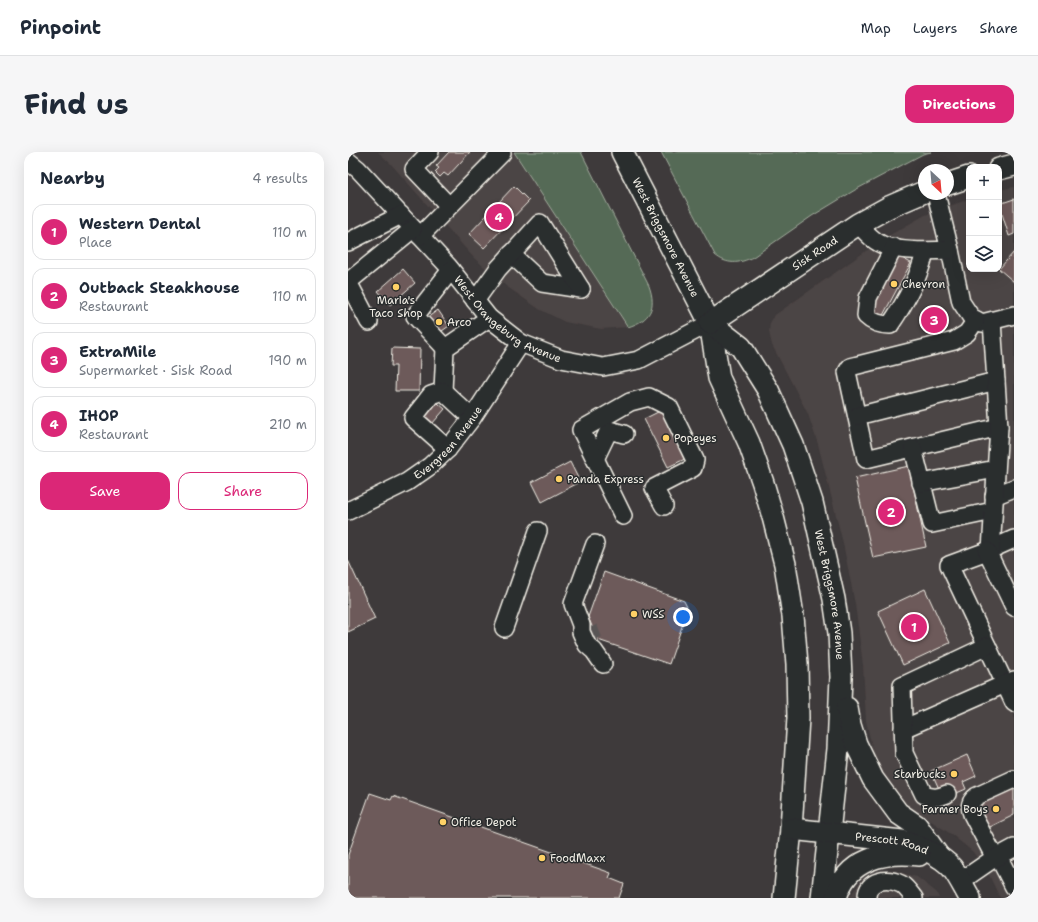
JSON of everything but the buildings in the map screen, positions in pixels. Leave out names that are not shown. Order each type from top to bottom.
[{"type":"main road","name":"West Briggsmore Avenue","points":[[622,152],[710,323],[719,378],[749,443],[763,483],[785,564],[792,609],[797,664],[798,718],[791,829],[784,898]]},
{"type":"main road","points":[[1002,168],[1014,165]]},
{"type":"main road","points":[[954,182],[966,178]]},
{"type":"main road","name":"Sisk Road","points":[[710,323],[858,224],[889,207],[918,195]]},
{"type":"main road","name":"West Briggsmore Avenue","points":[[710,323],[741,347],[768,390],[793,445],[812,502],[834,598],[839,633],[841,677],[838,749],[822,898]]},
{"type":"main road","points":[[841,677],[850,725],[856,744],[874,779],[898,813],[917,826],[939,857]]},
{"type":"main road","name":"Prescott Road","points":[[791,829],[902,841],[939,857],[951,867],[965,889]]},
{"type":"main road","points":[[836,898],[844,878],[867,860],[904,853],[939,857]]},
{"type":"street","points":[[430,152],[414,169],[449,206]]},
{"type":"street","points":[[369,322],[348,282],[417,233],[449,206],[502,154],[500,152]]},
{"type":"street","name":"West Orangeburg Avenue","points":[[350,165],[401,215],[451,270],[489,318],[521,343],[561,359],[603,367],[639,360],[710,323]]},
{"type":"street","points":[[938,200],[961,302],[971,317],[984,320],[1014,315]]},
{"type":"street","points":[[348,242],[401,215]]},
{"type":"street","points":[[858,224],[879,243],[925,252],[950,250]]},
{"type":"street","points":[[894,247],[868,298],[866,316],[872,322],[884,325],[890,325],[904,305],[922,266],[925,252]]},
{"type":"street","points":[[475,301],[498,268],[511,254]]},
{"type":"street","points":[[451,270],[415,316],[445,348],[444,391],[472,418]]},
{"type":"street","points":[[445,348],[489,318]]},
{"type":"street","points":[[984,320],[996,381],[999,427],[994,504],[989,550],[1014,607]]},
{"type":"street","points":[[984,320],[954,341],[850,367],[847,372],[866,459],[999,427]]},
{"type":"street","name":"Evergreen Avenue","points":[[348,511],[407,482],[430,466],[448,449],[472,418],[521,343]]},
{"type":"street","points":[[857,416],[996,381]]},
{"type":"street","points":[[444,391],[431,395],[413,418],[448,449]]},
{"type":"street","points":[[623,516],[581,430],[630,402],[649,397],[669,408],[695,460],[693,468],[654,488],[664,506]]},
{"type":"street","points":[[595,459],[617,432],[620,408]]},
{"type":"street","points":[[913,448],[932,524],[994,504],[1014,488]]},
{"type":"street","points":[[922,483],[996,469]]},
{"type":"street","points":[[504,628],[538,531]]},
{"type":"street","points":[[1014,539],[949,565],[987,646],[1010,682],[1014,703]]},
{"type":"street","points":[[592,641],[573,604],[595,544]]},
{"type":"street","points":[[947,794],[939,798],[932,798],[924,795],[904,753],[902,686],[987,646]]},
{"type":"street","points":[[903,729],[1010,682]]},
{"type":"street","points":[[985,781],[1014,767]]},
{"type":"street","points":[[1014,779],[977,796],[970,804],[972,814],[1014,887]]},
{"type":"street","points":[[965,889],[996,857],[1014,848]]},
{"type":"street","points":[[867,898],[870,886],[884,880],[901,885],[909,891],[914,898]]},
{"type":"shaded area","points":[[378,152],[514,152],[628,327],[601,329],[565,322],[539,309],[506,286],[474,258],[391,164]]},
{"type":"shaded area","points":[[1014,187],[1014,898],[1000,898],[990,877],[973,852],[951,834],[914,812],[906,804],[882,772],[873,751],[866,721],[863,665],[855,604],[843,543],[818,444],[808,414],[772,345],[769,332],[770,323],[775,315],[883,239],[925,215],[966,200],[966,272],[1002,272],[1002,189]]},
{"type":"shaded area","points":[[890,870],[917,877],[936,892],[939,898],[849,898],[863,878]]},
{"type":"green space","points":[[514,152],[581,152],[649,286],[652,307],[650,312],[642,321],[628,327]]},
{"type":"green space","points":[[661,152],[931,152],[923,154],[855,190],[812,216],[753,257],[743,261],[729,262],[724,261],[715,255]]},
{"type":"tunnel","points":[[589,628],[594,640]]},
{"type":"place","name":"IHOP","points":[[499,217]]},
{"type":"place","name":"Chevron","points":[[894,284]]},
{"type":"place","name":"Maria's Taco Shop","points":[[396,287]]},
{"type":"place","name":"ExtraMile","points":[[934,320]]},
{"type":"place","name":"Arco","points":[[439,322]]},
{"type":"place","name":"Popeyes","points":[[666,438]]},
{"type":"place","name":"Panda Express","points":[[559,479]]},
{"type":"place","name":"Outback Steakhouse","points":[[891,512]]},
{"type":"place","name":"WSS","points":[[634,614]]},
{"type":"place","name":"Western Dental","points":[[914,627]]},
{"type":"place","name":"Starbucks","points":[[954,774]]},
{"type":"place","name":"Farmer Boys","points":[[996,809]]},
{"type":"place","name":"Office Depot","points":[[443,822]]},
{"type":"place","name":"FoodMaxx","points":[[542,858]]}]
